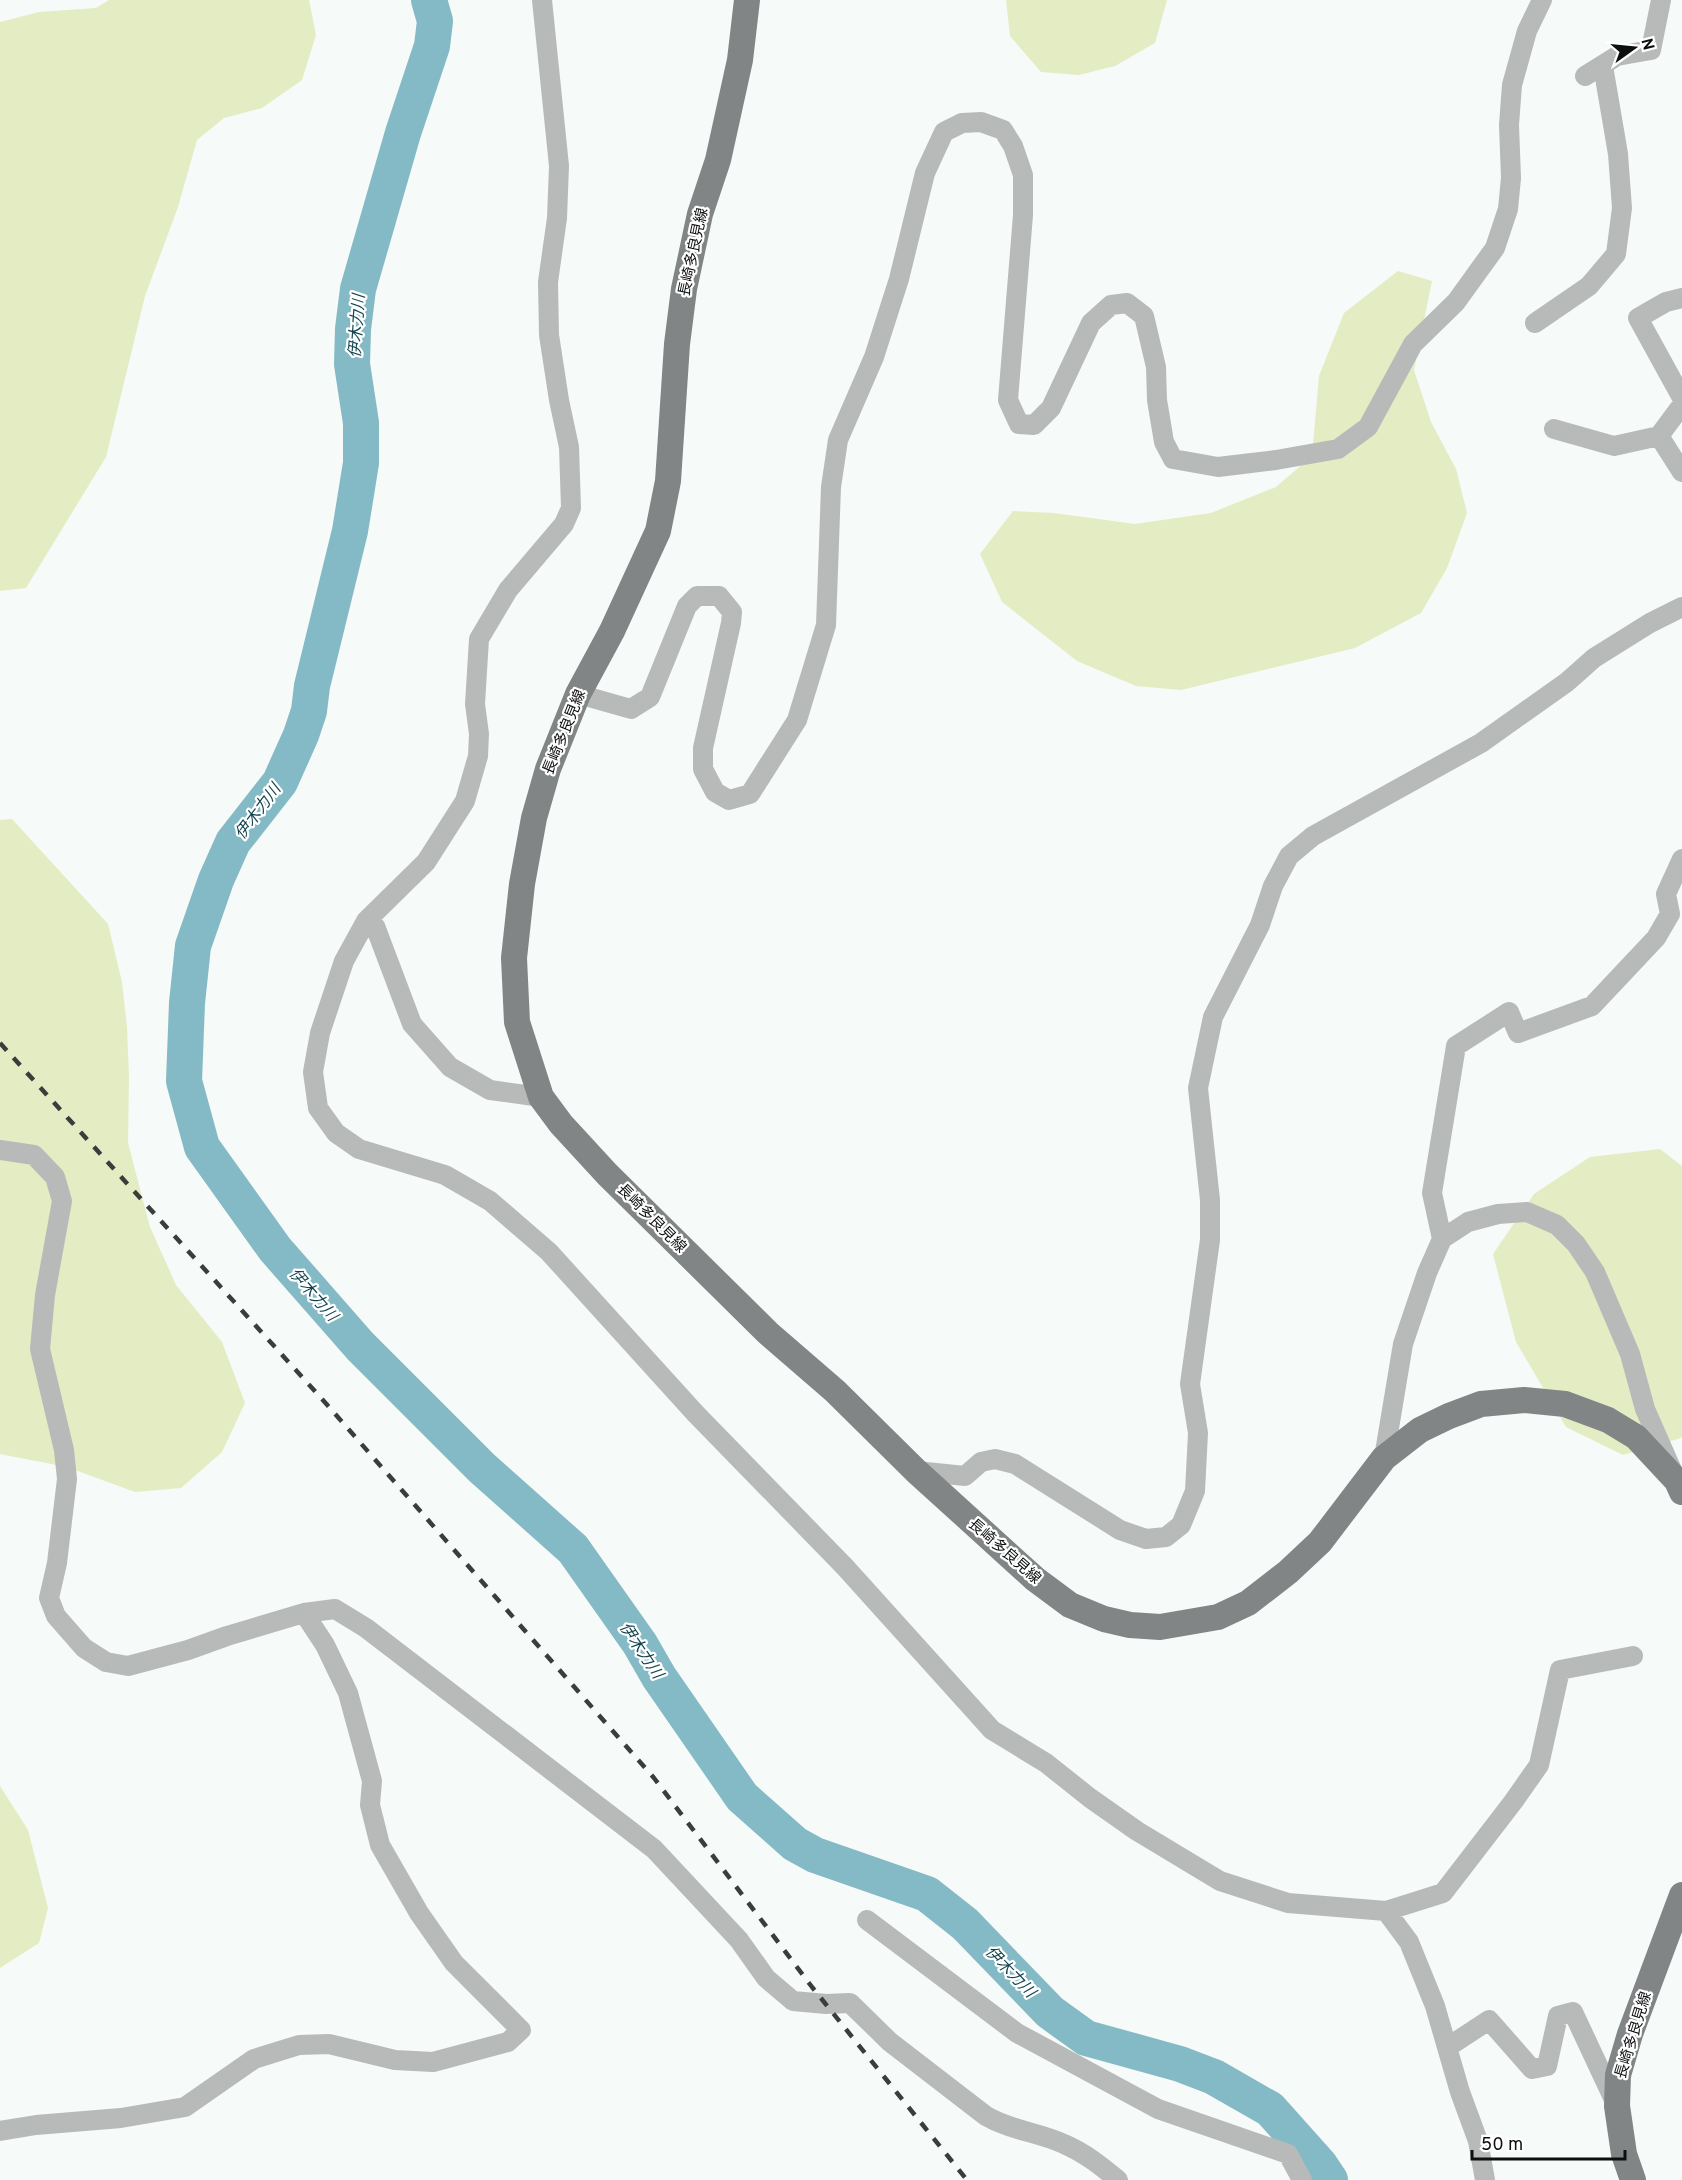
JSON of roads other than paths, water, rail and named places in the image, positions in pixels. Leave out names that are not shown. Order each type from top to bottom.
[{"type":"main road","name":"長崎多良見線","points":[[747,0],[740,60],[718,160],[700,214],[684,289],[677,344],[668,481],[658,531],[612,631],[578,694],[548,769],[534,818],[522,884],[514,957],[516,1022],[541,1097],[561,1124],[607,1174],[768,1333],[835,1391],[916,1471],[1035,1579],[1070,1605],[1104,1619],[1130,1625],[1160,1627],[1218,1617],[1248,1603],[1288,1572],[1320,1542],[1384,1458],[1420,1430],[1481,1404],[1524,1400],[1565,1404],[1608,1420],[1636,1437],[1680,1486]]},
{"type":"main road","name":"長崎多良見線","points":[[1633,2180],[1624,2154],[1617,2106],[1618,2075],[1630,2034],[1682,1895]]},
{"type":"street","points":[[542,0],[559,166],[557,218],[548,282],[549,335],[558,400],[569,447],[571,508],[564,524],[508,590],[480,639],[475,704],[479,734],[478,756],[465,801],[426,862],[366,921],[344,961],[320,1032],[313,1072],[318,1108],[336,1133],[359,1149],[445,1175],[490,1201],[549,1252],[695,1413],[845,1567],[992,1730],[1046,1763],[1137,1831],[1220,1881],[1288,1903],[1386,1911],[1443,1893],[1539,1765],[1560,1670],[1634,1656]]},
{"type":"street","points":[[578,694],[631,709],[650,697],[687,606],[697,596],[719,596],[732,612],[731,623],[703,748],[703,769],[715,792],[729,800],[750,794],[797,720],[826,625],[831,488],[838,440],[874,357],[899,279],[925,173],[944,132],[962,123],[981,123],[1003,130],[1013,146],[1023,174],[1023,215],[1008,400],[1019,424],[1034,425],[1051,408],[1091,323],[1111,305],[1127,303],[1144,316],[1156,367],[1157,400],[1164,442],[1173,459],[1218,467],[1338,449],[1368,427],[1413,344],[1456,302],[1495,248],[1508,209],[1511,178],[1509,126],[1512,85],[1527,31],[1542,0]]},
{"type":"street","points":[[1585,76],[1617,56],[1651,51],[1661,0]]},
{"type":"street","points":[[1535,323],[1589,286],[1616,254],[1622,208],[1618,154],[1603,66]]},
{"type":"street","points":[[1682,298],[1666,302],[1638,318],[1682,398]]},
{"type":"street","points":[[1554,429],[1614,446],[1659,436],[1682,405]]},
{"type":"street","points":[[1659,436],[1682,472]]},
{"type":"street","points":[[916,1471],[966,1476],[981,1462],[995,1459],[1015,1464],[1120,1530],[1146,1539],[1166,1537],[1181,1526],[1195,1491],[1198,1433],[1190,1383],[1209,1240],[1210,1200],[1198,1088],[1213,1017],[1260,925],[1278,876],[1289,856],[1313,836],[1481,743],[1567,682],[1594,657],[1650,622],[1682,607]]},
{"type":"street","points":[[1650,622],[1682,617]]},
{"type":"street","points":[[1442,1239],[1432,1193],[1456,1046],[1509,1012],[1518,1033],[1592,1006],[1656,938],[1670,914],[1666,894],[1682,859]]},
{"type":"street","points":[[366,921],[375,926],[412,1024],[450,1067],[490,1090],[541,1097]]},
{"type":"street","points":[[0,1150],[34,1155],[55,1177],[62,1201],[45,1294],[40,1349],[64,1450],[67,1479],[57,1563],[49,1598],[56,1616],[84,1648],[106,1662],[128,1666],[188,1650],[304,1613],[335,1609],[366,1628],[654,1849],[739,1940],[766,1978],[793,2001],[826,2004],[850,2003],[890,2042],[986,2116],[1002,2125],[1063,2143],[1090,2157],[1118,2180]]},
{"type":"street","points":[[1384,1458],[1403,1344],[1427,1273],[1442,1239],[1468,1222],[1498,1214],[1527,1212],[1557,1225],[1576,1244],[1595,1272],[1626,1344],[1645,1409],[1680,1486]]},
{"type":"street","points":[[0,2131],[36,2125],[121,2118],[185,2107],[254,2059],[299,2044],[329,2044],[395,2060],[433,2062],[508,2042],[521,2030],[454,1963],[419,1914],[380,1845],[370,1806],[372,1781],[348,1693],[325,1645],[304,1613]]},
{"type":"street","points":[[1386,1911],[1409,1942],[1435,2006],[1460,2092],[1478,2141],[1485,2180]]},
{"type":"street","points":[[867,1920],[1017,2032],[1158,2109],[1288,2154],[1302,2180]]},
{"type":"street","points":[[1448,2047],[1489,2020],[1532,2068],[1547,2066],[1558,2016],[1573,2012],[1617,2106]]},
{"type":"waterway","name":"伊木力川","points":[[429,0],[435,21],[432,46],[403,133],[358,289],[352,364],[361,423],[361,463],[350,531],[312,686],[309,711],[280,782],[233,842],[216,880],[193,946],[187,1003],[184,1081],[202,1147],[275,1249],[360,1346],[482,1468],[573,1549],[640,1644],[659,1677],[742,1797],[795,1844],[815,1855],[927,1894],[965,1924],[1050,2012],[1086,2038],[1180,2064],[1214,2077],[1270,2109],[1320,2165],[1330,2180]]},
{"type":"railway","points":[[0,1043],[322,1399],[654,1778],[812,1987],[967,2180]]}]
